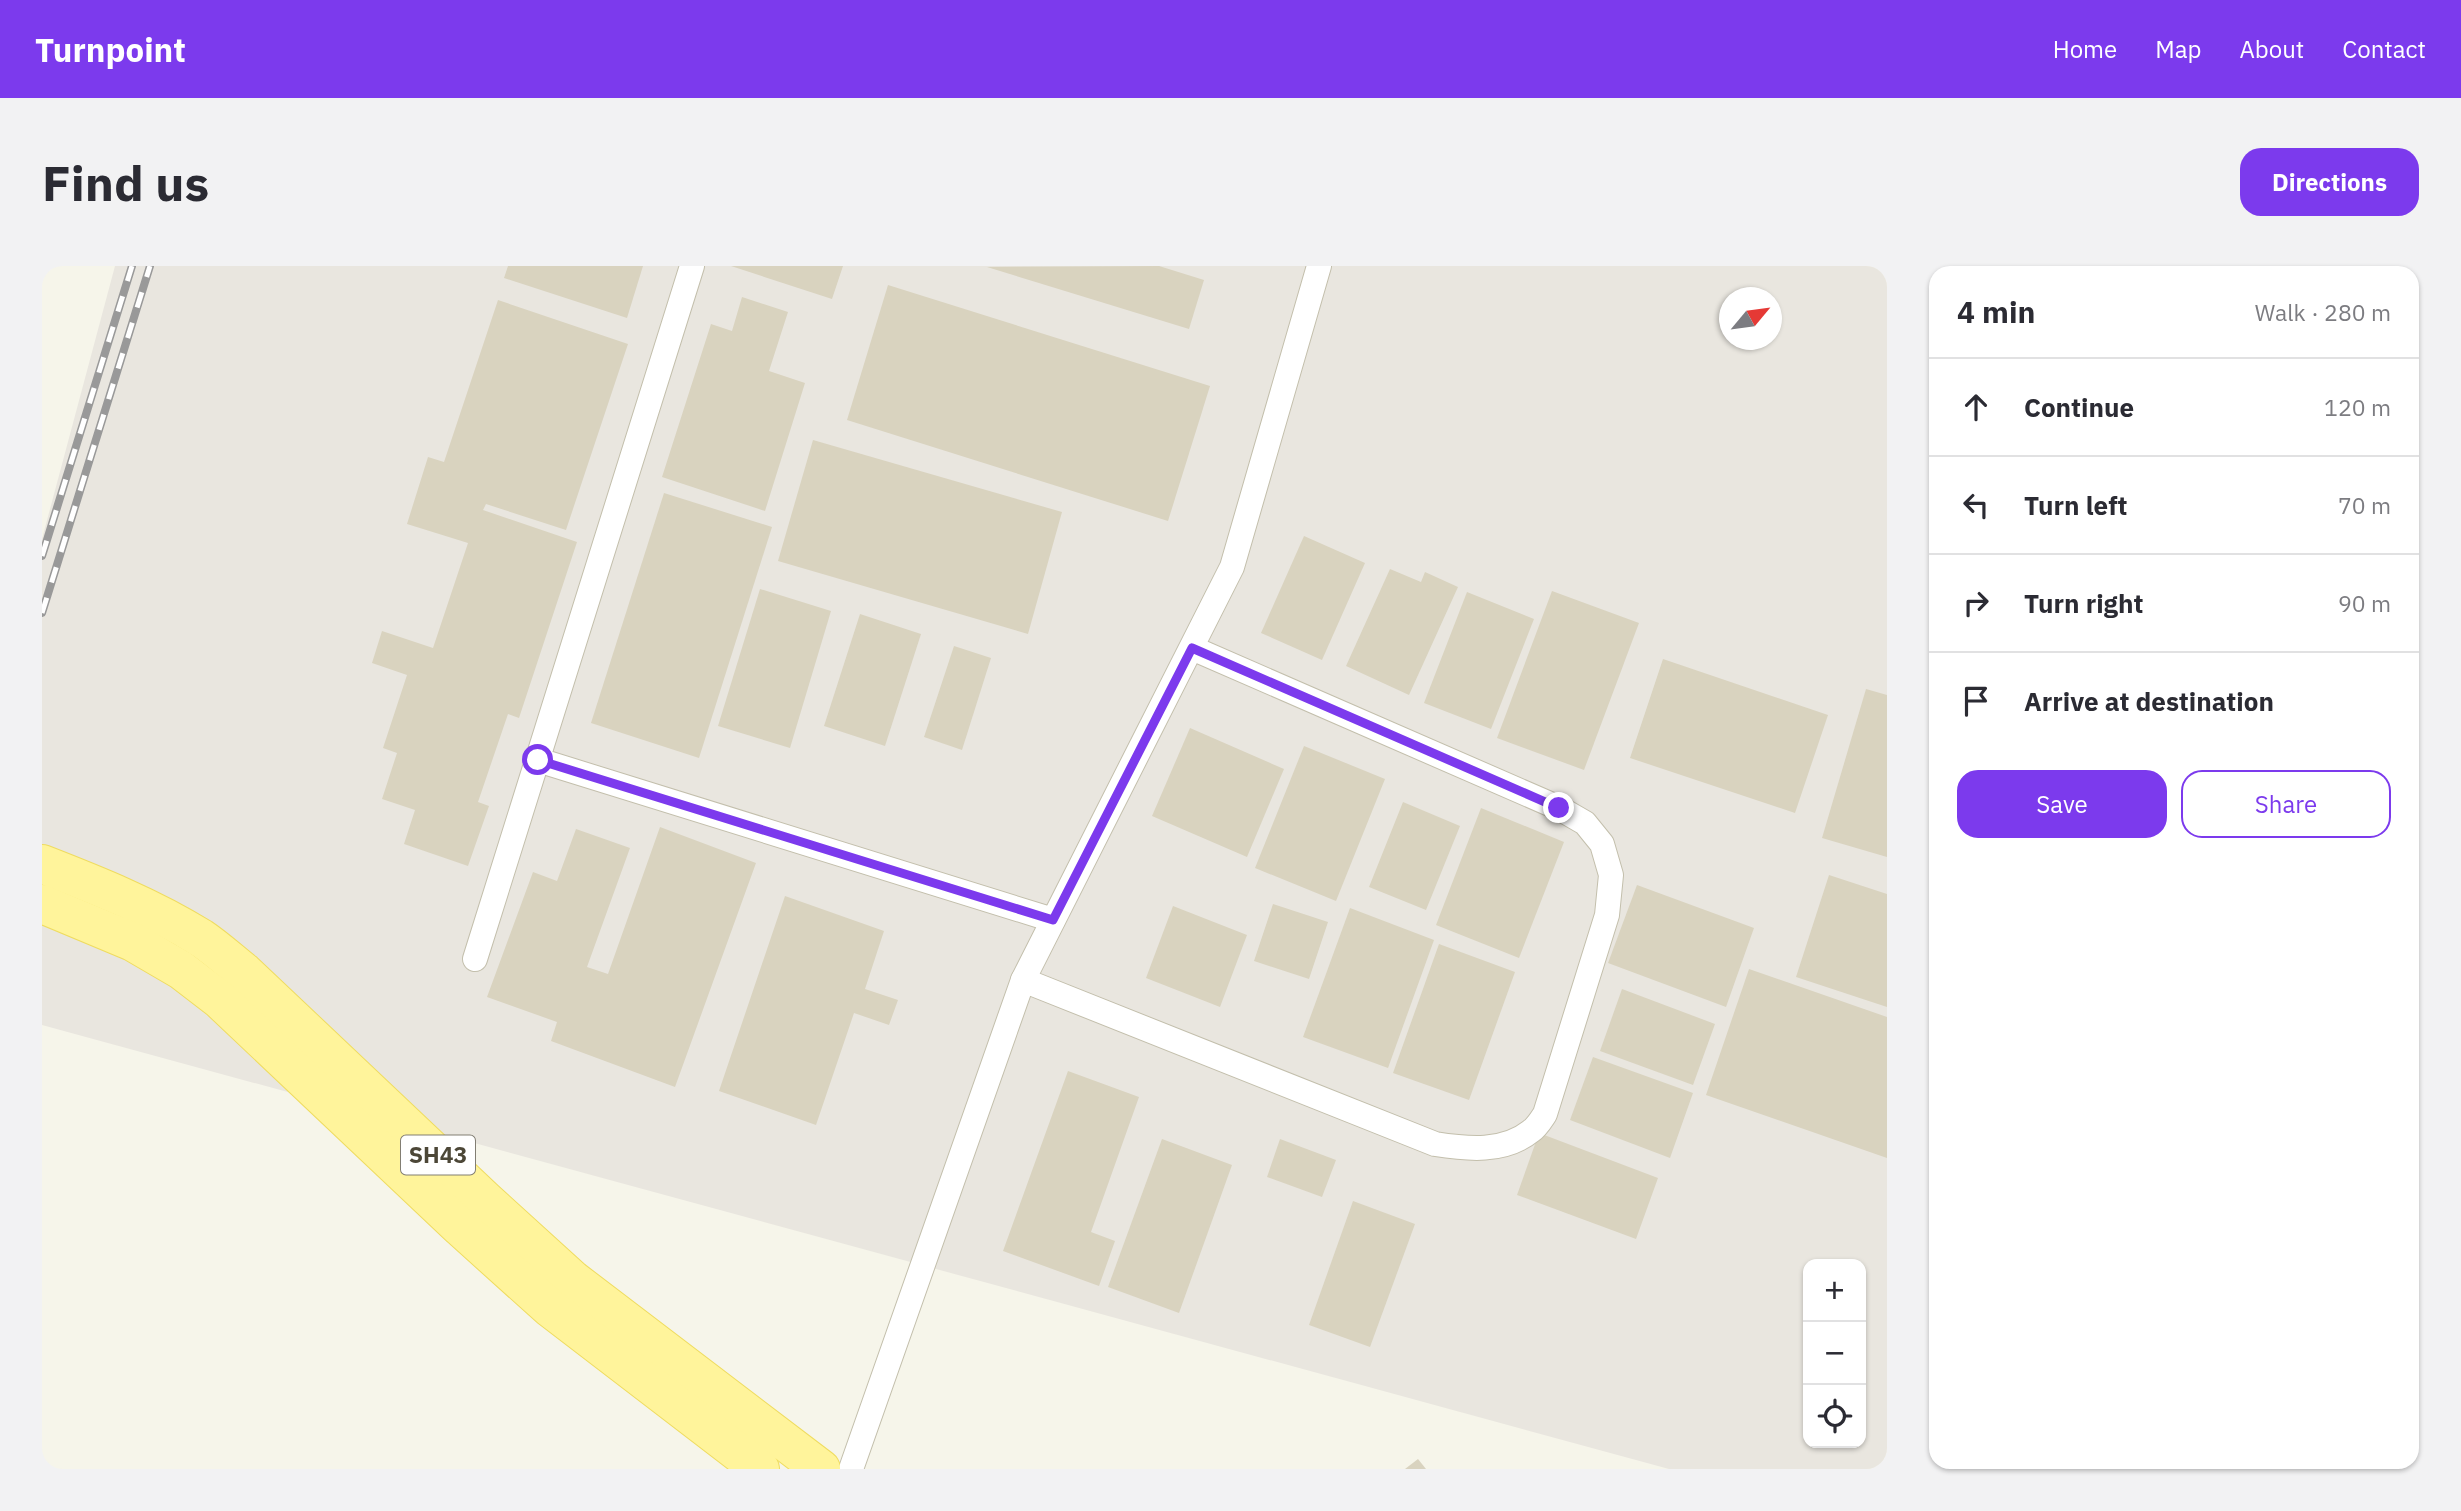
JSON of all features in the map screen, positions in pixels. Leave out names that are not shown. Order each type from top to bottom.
[{"type":"main road","name":"SH43","points":[[43,864],[149,909],[202,939],[244,972],[573,1280],[821,1469]]},
{"type":"main road","name":"SH43","points":[[42,904],[132,942],[181,970],[220,1000],[460,1227],[550,1308],[760,1469]]},
{"type":"street","points":[[475,959],[692,266]]},
{"type":"street","points":[[851,1469],[1023,979],[1232,567],[1319,266]]},
{"type":"street","points":[[1023,979],[1435,1144],[1472,1149],[1507,1144],[1531,1131],[1545,1114],[1606,915],[1611,875],[1602,844],[1585,823],[1559,808],[1192,648]]},
{"type":"street","points":[[538,760],[1053,920]]},
{"type":"shaded area","points":[[115,266],[1887,266],[1887,1469],[1669,1469],[42,1025],[42,539]]},
{"type":"building","points":[[508,266],[643,266],[627,318],[504,278]]},
{"type":"building","points":[[731,266],[843,266],[832,299]]},
{"type":"building","points":[[1159,266],[1204,280],[1189,329],[987,267]]},
{"type":"building","points":[[888,285],[1210,386],[1168,521],[847,420]]},
{"type":"building","points":[[742,297],[788,312],[769,371],[805,383],[765,511],[662,477],[711,324],[732,331]]},
{"type":"building","points":[[498,300],[628,344],[566,530],[486,504],[483,510],[577,542],[519,718],[508,714],[478,802],[489,806],[468,866],[404,844],[415,810],[382,799],[397,753],[383,748],[407,675],[372,663],[382,631],[433,648],[468,543],[407,524],[428,457],[444,462]]},
{"type":"building","points":[[813,440],[1062,512],[1028,634],[778,561]]},
{"type":"building","points":[[664,493],[772,527],[699,758],[591,723]]},
{"type":"building","points":[[1304,536],[1365,563],[1322,660],[1261,633]]},
{"type":"building","points":[[1390,569],[1421,582],[1425,572],[1458,587],[1409,695],[1346,666]]},
{"type":"building","points":[[760,589],[831,611],[790,748],[718,726]]},
{"type":"building","points":[[1552,591],[1639,623],[1584,770],[1497,738]]},
{"type":"building","points":[[1467,592],[1534,619],[1491,729],[1424,703]]},
{"type":"building","points":[[860,614],[921,634],[885,746],[824,726]]},
{"type":"building","points":[[954,646],[991,658],[962,750],[924,737]]},
{"type":"building","points":[[1663,659],[1828,715],[1795,813],[1630,758]]},
{"type":"building","points":[[1866,689],[1887,695],[1887,857],[1822,838]]},
{"type":"building","points":[[1190,728],[1284,769],[1247,857],[1152,816]]},
{"type":"building","points":[[1304,746],[1385,779],[1336,901],[1255,868]]},
{"type":"building","points":[[1403,802],[1460,826],[1426,910],[1369,887]]},
{"type":"building","points":[[1481,808],[1564,842],[1519,958],[1436,925]]},
{"type":"building","points":[[660,827],[756,863],[675,1087],[551,1041],[557,1022],[487,997],[533,872],[557,881],[576,829],[630,848],[587,967],[608,974]]},
{"type":"building","points":[[1829,875],[1887,894],[1887,1007],[1796,977]]},
{"type":"building","points":[[1637,885],[1754,928],[1726,1007],[1608,963]]},
{"type":"building","points":[[785,896],[884,931],[865,989],[898,1000],[889,1025],[854,1013],[816,1125],[719,1091]]},
{"type":"building","points":[[1273,904],[1328,922],[1309,979],[1254,961]]},
{"type":"building","points":[[1173,906],[1247,935],[1220,1007],[1146,978]]},
{"type":"building","points":[[1350,908],[1434,940],[1388,1068],[1303,1037]]},
{"type":"building","points":[[1439,944],[1515,972],[1469,1100],[1393,1073]]},
{"type":"building","points":[[1749,969],[1887,1017],[1887,1158],[1706,1095]]},
{"type":"building","points":[[1622,989],[1715,1024],[1693,1085],[1600,1051]]},
{"type":"building","points":[[1593,1057],[1693,1093],[1670,1158],[1570,1120]]},
{"type":"building","points":[[1068,1071],[1139,1097],[1091,1232],[1115,1241],[1099,1286],[1003,1251]]},
{"type":"building","points":[[1539,1133],[1658,1178],[1636,1239],[1517,1195]]},
{"type":"building","points":[[1162,1139],[1232,1165],[1179,1313],[1108,1287]]},
{"type":"building","points":[[1280,1139],[1336,1160],[1322,1197],[1267,1177]]},
{"type":"building","points":[[1353,1201],[1415,1224],[1370,1347],[1309,1325]]},
{"type":"building","points":[[1418,1459],[1426,1469],[1405,1469]]},
{"type":"railway","points":[[42,556],[132,266]]},
{"type":"railway","points":[[42,613],[150,266]]},
{"type":"route","points":[[538,760],[1053,920],[1192,648],[1559,808]]}]
